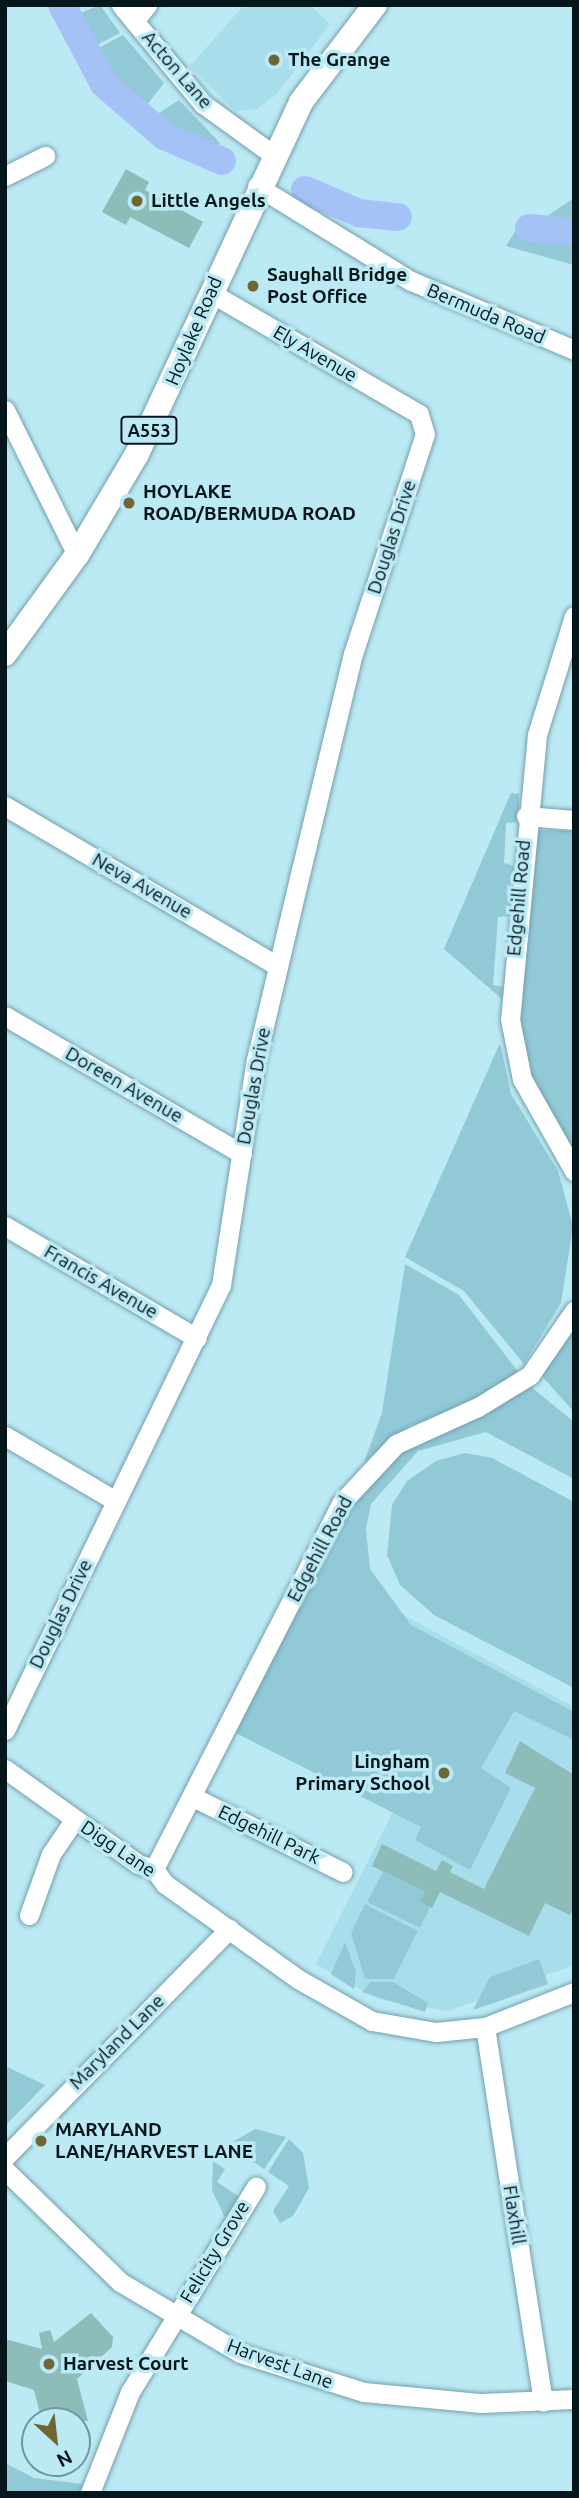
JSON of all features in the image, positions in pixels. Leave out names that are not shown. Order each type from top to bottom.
[{"type":"main road","name":"Hoylake Road","points":[[5,654],[78,555],[137,454],[257,186],[301,102],[375,5]]},
{"type":"street","name":"Acton Lane","points":[[121,5],[203,104],[272,154]]},
{"type":"street","points":[[134,21],[147,5]]},
{"type":"street","points":[[5,176],[45,156]]},
{"type":"street","name":"Bermuda Road","points":[[257,186],[411,282],[574,350]]},
{"type":"street","name":"Ely Avenue","points":[[211,293],[419,414]]},
{"type":"street","points":[[5,410],[78,555]]},
{"type":"street","name":"Douglas Drive","points":[[5,1730],[221,1284],[242,1154],[278,966],[353,654],[425,433],[419,414]]},
{"type":"street","name":"Edgehill Road","points":[[574,616],[547,690],[526,816],[511,1030],[522,1079],[574,1171]]},
{"type":"street","name":"Neva Avenue","points":[[5,806],[278,966]]},
{"type":"street","points":[[526,816],[574,820]]},
{"type":"street","name":"Doreen Avenue","points":[[5,1016],[242,1154]]},
{"type":"street","name":"Francis Avenue","points":[[5,1226],[197,1338]]},
{"type":"street","name":"Edgehill Road","points":[[154,1869],[195,1798],[342,1502],[396,1444],[478,1407],[530,1375],[574,1311]]},
{"type":"street","points":[[5,1436],[116,1501]]},
{"type":"street","name":"Digg Lane","points":[[5,1769],[74,1819],[154,1869],[165,1884],[229,1929],[372,2021],[436,2032],[485,2027],[574,1992]]},
{"type":"street","name":"Edgehill Park","points":[[195,1798],[343,1872]]},
{"type":"street","points":[[29,1915],[51,1854],[74,1819]]},
{"type":"street","name":"Maryland Lane","points":[[5,2157],[229,1929]]},
{"type":"street","name":"Flaxhill","points":[[485,2027],[543,2402]]},
{"type":"street","name":"Harvest Lane","points":[[5,2170],[94,2261],[175,2319],[240,2353],[364,2392],[543,2402],[574,2399]]},
{"type":"street","name":"Felicity Grove","points":[[90,2493],[130,2392],[256,2186]]},
{"type":"shaded area","points":[[100,5],[120,33],[85,51],[68,18]]},
{"type":"shaded area","points":[[244,5],[310,5],[330,24],[277,94],[257,109],[235,111],[190,66]]},
{"type":"shaded area","points":[[123,35],[164,83],[140,114],[104,84],[87,54]]},
{"type":"shaded area","points":[[179,100],[220,143],[209,156],[147,121]]},
{"type":"shaded area","points":[[574,198],[574,265],[506,246],[518,227],[529,228]]},
{"type":"shaded area","points":[[511,793],[519,794],[519,822],[506,823],[504,863],[514,866],[510,916],[498,917],[493,985],[503,987],[502,999],[444,949]]},
{"type":"shaded area","points":[[540,830],[574,831],[574,1153],[534,1090],[516,1022],[530,842]]},
{"type":"shaded area","points":[[500,1043],[511,1094],[558,1171],[573,1226],[561,1303],[524,1364],[464,1291],[405,1257]]},
{"type":"shaded area","points":[[405,1264],[459,1295],[519,1373],[474,1401],[410,1426],[364,1462],[382,1413]]},
{"type":"shaded area","points":[[574,1325],[574,1412],[541,1375]]},
{"type":"shaded area","points":[[530,1386],[574,1422],[574,1479],[486,1432],[418,1451],[371,1504],[366,1529],[370,1569],[411,1625],[574,1712],[574,1740],[514,1711],[481,1768],[511,1788],[470,1870],[415,1840],[421,1827],[236,1733],[353,1502],[401,1450],[488,1413]]},
{"type":"shaded area","points":[[465,1453],[492,1458],[574,1502],[574,1688],[434,1615],[400,1585],[387,1555],[392,1505],[407,1481],[436,1461]]},
{"type":"shaded area","name":"Lingham Primary School","points":[[316,1568],[574,1707],[574,1965],[448,2011],[378,1999],[316,1964],[393,1812],[236,1733]]},
{"type":"shaded area","points":[[383,1872],[425,1892],[420,1902],[430,1907],[420,1928],[367,1902]]},
{"type":"shaded area","points":[[365,1904],[418,1931],[394,1979],[365,1979],[351,1933]]},
{"type":"shaded area","points":[[345,1942],[356,1972],[354,1989],[331,1974]]},
{"type":"shaded area","points":[[539,1959],[548,1984],[473,2010],[490,1977]]},
{"type":"shaded area","points":[[371,1982],[393,1982],[428,2003],[425,2012],[362,1992]]},
{"type":"shaded area","points":[[5,2066],[45,2085],[5,2126]]},
{"type":"shaded area","points":[[255,2129],[286,2137],[264,2169],[237,2151],[231,2159],[222,2148]]},
{"type":"shaded area","points":[[289,2139],[303,2153],[309,2188],[293,2216],[280,2223],[273,2211],[289,2186],[268,2172]]},
{"type":"shaded area","points":[[213,2161],[225,2169],[217,2182],[241,2198],[227,2222],[212,2190]]},
{"type":"shaded area","points":[[5,2463],[21,2471],[21,2477],[82,2484],[80,2493],[5,2493]]},
{"type":"building","name":"Little Angels","points":[[126,169],[149,182],[145,190],[203,222],[189,248],[130,217],[126,225],[102,212]]},
{"type":"building","name":"Lingham Primary School","points":[[520,1741],[574,1775],[574,1907],[570,1915],[545,1903],[529,1936],[440,1892],[432,1908],[420,1902],[425,1892],[372,1866],[382,1844],[436,1871],[442,1860],[453,1866],[450,1872],[484,1889],[535,1788],[505,1773]]},
{"type":"building","name":"Harvest Court","points":[[91,2313],[113,2337],[112,2347],[77,2379],[84,2407],[38,2407],[34,2390],[5,2381],[5,2339],[42,2349],[39,2333],[50,2330],[54,2342]]},
{"type":"waterway","points":[[62,5],[104,84],[164,136],[222,161]]},
{"type":"waterway","points":[[305,190],[359,213],[398,217]]},
{"type":"waterway","points":[[529,228],[574,232]]},
{"type":"place","name":"The Grange","points":[[274,60]]},
{"type":"place","name":"Little Angels","points":[[137,201]]},
{"type":"place","name":"Saughall Bridge Post Office","points":[[253,286]]},
{"type":"place","name":"HOYLAKE ROAD/BERMUDA ROAD","points":[[129,503]]},
{"type":"place","name":"Lingham Primary School","points":[[444,1773]]},
{"type":"place","name":"MARYLAND LANE/HARVEST LANE","points":[[41,2141]]},
{"type":"place","name":"Harvest Court","points":[[49,2364]]}]
